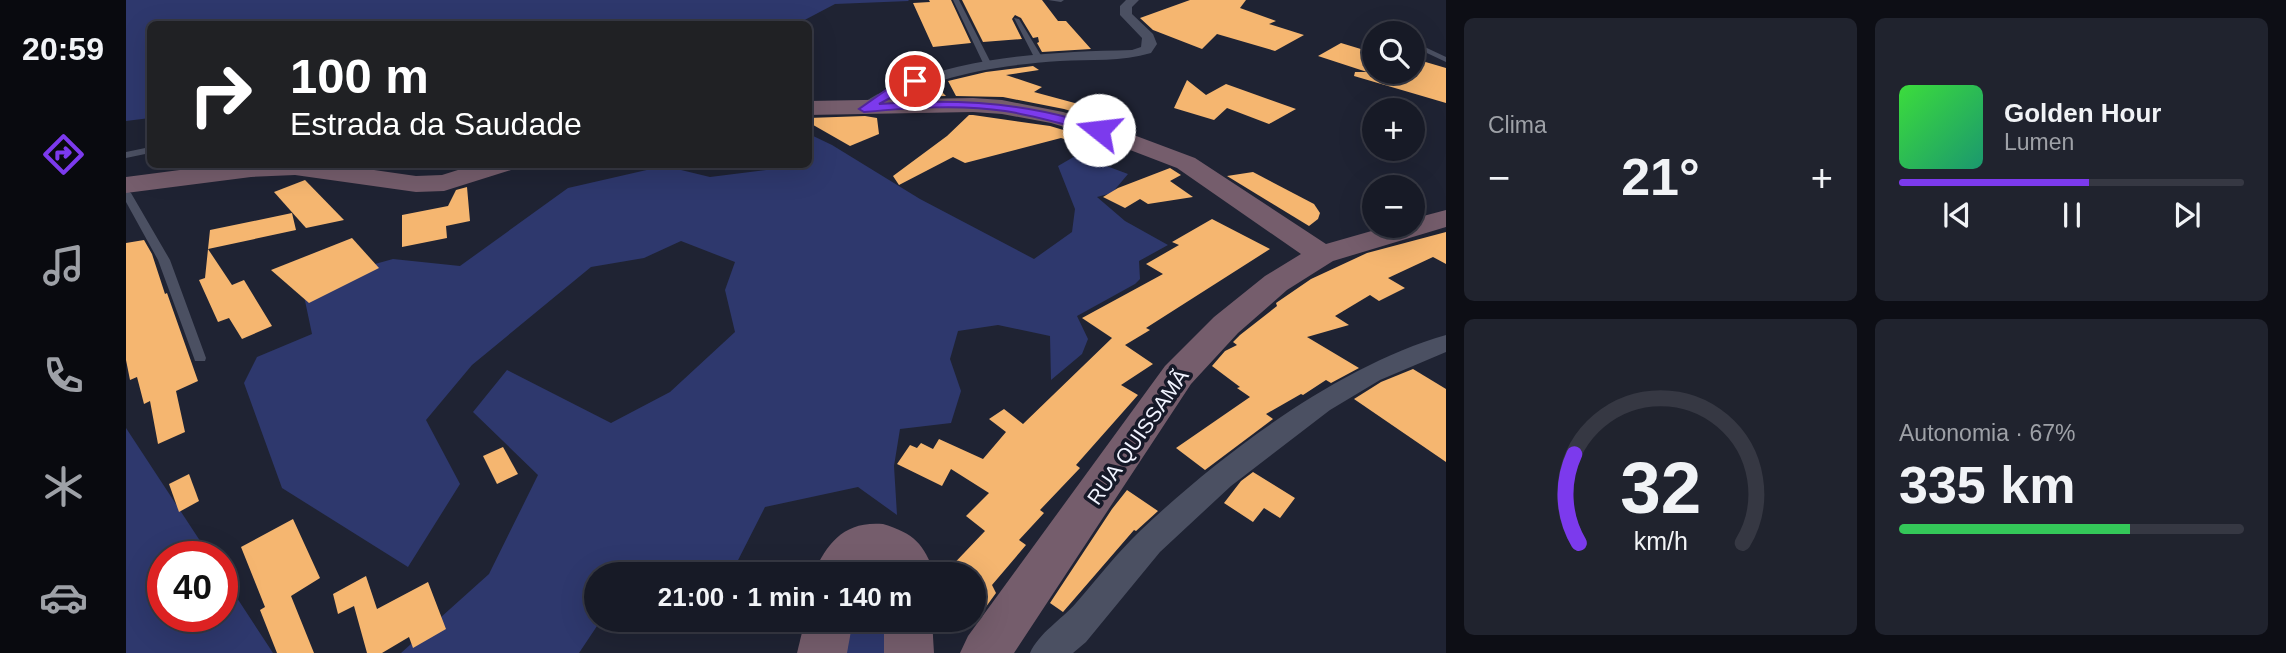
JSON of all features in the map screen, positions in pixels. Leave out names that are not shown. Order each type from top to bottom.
[{"type":"street","points":[[864,109],[896,89],[915,81],[988,65],[1038,57],[1133,54],[1146,50],[1150,44],[1148,37],[1126,15],[1126,6],[1133,0]]},
{"type":"street","points":[[812,108],[864,109],[913,105],[1002,107],[1055,117],[1099,130],[1186,163],[1322,254]]},
{"type":"street","points":[[126,185],[273,168]]},
{"type":"street","points":[[302,168],[416,184],[444,183],[492,168]]},
{"type":"street","name":"RUA QUISSAMÃ","points":[[985,653],[1178,375],[1226,325],[1276,283],[1322,254],[1446,218]]},
{"type":"street","points":[[1047,653],[1074,630],[1149,542],[1221,478],[1321,403],[1371,374],[1446,343]]},
{"type":"street","points":[[844,562],[853,549],[871,543],[887,545],[900,551],[909,562]]},
{"type":"street","points":[[822,653],[826,632]]},
{"type":"street","points":[[908,632],[909,653]]},
{"type":"lane","points":[[956,0],[988,65]]},
{"type":"lane","points":[[1051,1],[1061,0]]},
{"type":"lane","points":[[1016,19],[1038,57]]},
{"type":"lane","points":[[1425,50],[1446,60]]},
{"type":"lane","points":[[126,155],[147,151]]},
{"type":"lane","points":[[126,193],[164,260],[200,358]]},
{"type":"shaded area","points":[[126,0],[909,1],[835,4],[803,21],[147,21],[147,118],[126,121]]},
{"type":"shaded area","points":[[812,135],[920,199],[1034,259],[1072,232],[1075,209],[1058,166],[1077,155],[1128,174],[1112,193],[1097,197],[1125,221],[1168,245],[1139,261],[1140,279],[1135,284],[1077,316],[1088,339],[1082,354],[1051,380],[1050,336],[998,325],[958,331],[950,359],[961,391],[951,423],[900,429],[894,466],[897,515],[858,487],[765,507],[737,562],[584,562],[584,632],[593,632],[579,653],[401,653],[489,574],[538,475],[473,412],[507,370],[611,423],[670,392],[735,332],[725,290],[735,262],[681,241],[644,258],[591,267],[472,365],[426,420],[460,484],[408,567],[282,488],[244,383],[257,357],[312,334],[304,296],[357,269],[393,259],[460,266],[568,188],[651,169],[681,170],[710,177],[766,168],[812,168]]},
{"type":"shaded area","points":[[126,428],[200,541],[147,541],[147,632],[238,632],[238,599],[273,653],[126,653]]},
{"type":"shaded area","points":[[845,632],[890,632],[886,653],[841,653]]},
{"type":"building","points":[[929,0],[951,0],[971,43],[933,47],[913,3],[930,2]]},
{"type":"building","points":[[962,0],[1042,0],[1058,21],[1066,21],[1091,49],[1042,52],[1037,43],[1038,37],[1033,38],[1021,18],[1015,15],[1012,19],[1022,39],[983,42]]},
{"type":"building","points":[[1190,0],[1246,0],[1240,8],[1276,21],[1269,24],[1304,35],[1275,51],[1217,34],[1202,49],[1153,30],[1140,18]]},
{"type":"building","points":[[1341,43],[1362,49],[1362,70],[1318,56]]},
{"type":"building","points":[[1425,62],[1446,68],[1446,103],[1381,84],[1425,84]]},
{"type":"building","points":[[1033,66],[1039,70],[1006,75],[1042,87],[1034,92],[1108,112],[1101,120],[1064,109],[1003,97],[956,96],[948,81],[986,72]]},
{"type":"building","points":[[1355,72],[1362,72],[1362,78],[1354,76]]},
{"type":"building","points":[[1187,80],[1206,95],[1226,84],[1296,109],[1269,124],[1227,108],[1214,120],[1174,108]]},
{"type":"building","points":[[935,85],[946,96],[906,97],[917,92]]},
{"type":"building","points":[[969,115],[1050,126],[1087,137],[1081,144],[1061,138],[965,163],[953,157],[899,185],[893,176],[947,136]]},
{"type":"building","points":[[812,118],[877,118],[879,134],[850,146],[812,124]]},
{"type":"building","points":[[1170,168],[1181,175],[1170,181],[1193,197],[1148,204],[1140,199],[1125,208],[1103,197],[1118,188]]},
{"type":"building","points":[[1253,172],[1314,204],[1320,213],[1318,219],[1309,226],[1227,176]]},
{"type":"building","points":[[305,180],[344,220],[306,228],[274,192]]},
{"type":"building","points":[[467,187],[470,221],[446,226],[447,238],[402,247],[402,215],[448,206],[456,190]]},
{"type":"building","points":[[292,213],[296,230],[208,249],[210,230]]},
{"type":"building","points":[[1212,219],[1270,249],[1146,328],[1150,330],[1125,345],[1153,364],[1121,385],[1138,395],[1076,465],[1080,468],[1040,510],[1044,513],[1019,540],[1026,545],[992,585],[996,593],[986,607],[986,562],[955,562],[985,531],[966,516],[989,493],[951,469],[942,486],[897,464],[910,445],[917,448],[921,443],[933,449],[939,439],[983,459],[1006,432],[989,419],[1004,409],[1023,424],[1112,338],[1082,318],[1163,274],[1146,264],[1179,245],[1172,242]]},
{"type":"building","points":[[1446,232],[1446,264],[1433,257],[1388,278],[1405,288],[1379,301],[1370,295],[1335,316],[1349,325],[1307,337],[1359,368],[1331,383],[1326,380],[1266,414],[1273,419],[1205,470],[1176,448],[1250,397],[1212,366],[1225,351],[1237,345],[1233,342],[1240,335],[1277,306],[1276,303],[1311,279],[1367,253]]},
{"type":"building","points":[[352,238],[379,268],[309,303],[271,270]]},
{"type":"building","points":[[144,240],[152,254],[165,294],[167,293],[198,381],[176,391],[185,432],[158,444],[150,401],[144,404],[137,377],[130,380],[126,360],[126,243]]},
{"type":"building","points":[[208,249],[232,285],[244,280],[272,326],[242,339],[229,318],[218,322],[199,280],[205,278]]},
{"type":"building","points":[[1413,369],[1446,389],[1446,462],[1354,399],[1381,382]]},
{"type":"building","points":[[503,447],[518,474],[497,484],[483,456]]},
{"type":"building","points":[[1253,472],[1295,498],[1280,518],[1264,508],[1253,522],[1224,503],[1241,481]]},
{"type":"building","points":[[189,474],[199,501],[179,512],[169,484]]},
{"type":"building","points":[[1127,490],[1158,511],[1134,530],[1063,612],[1050,603]]},
{"type":"building","points":[[293,519],[320,578],[291,596],[314,653],[277,653],[260,610],[265,607],[241,547]]},
{"type":"building","points":[[366,576],[377,609],[428,582],[446,629],[413,648],[409,637],[382,653],[367,653],[354,606],[338,614],[333,594]]},
{"type":"route","points":[[915,81],[896,89],[864,109],[913,105],[1002,107],[1055,117],[1099,130]]}]
